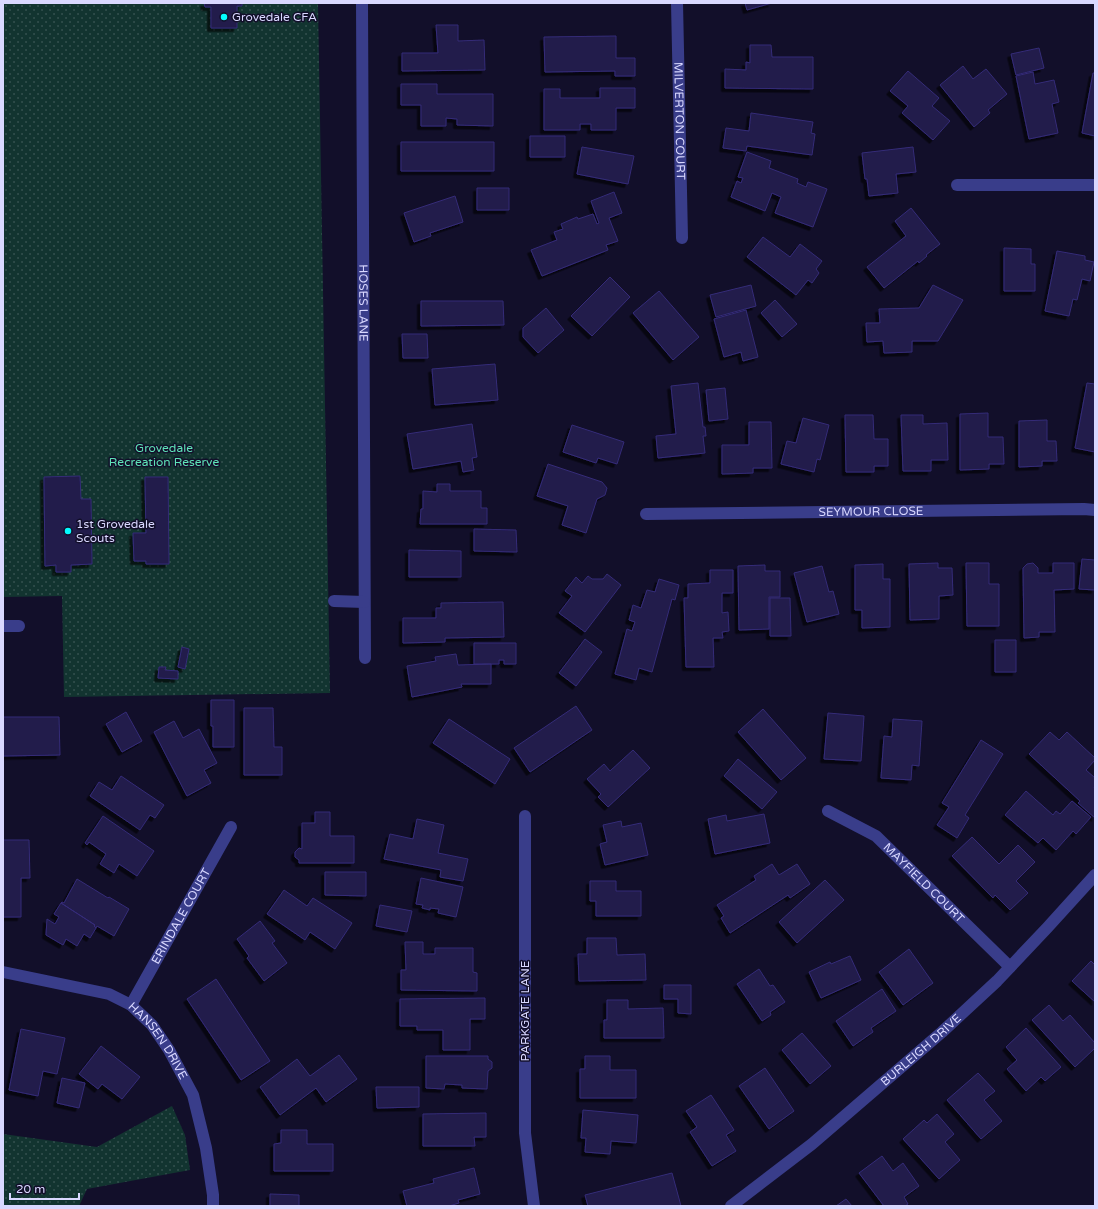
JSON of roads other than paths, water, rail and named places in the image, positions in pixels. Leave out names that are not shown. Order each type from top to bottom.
[{"type":"street","name":"HOSES LANE","points":[[362,3],[365,658]]},
{"type":"street","name":"MILVERTON COURT","points":[[677,3],[682,238]]},
{"type":"street","points":[[957,185],[1095,185]]},
{"type":"street","name":"SEYMOUR CLOSE","points":[[646,514],[1084,508],[1095,510]]},
{"type":"street","points":[[334,601],[364,602]]},
{"type":"street","points":[[3,626],[19,626]]},
{"type":"street","name":"MAYFIELD COURT","points":[[828,811],[876,836],[1010,967]]},
{"type":"street","name":"PARKGATE LANE","points":[[525,816],[525,1133],[534,1206]]},
{"type":"street","name":"ERINDALE COURT","points":[[131,1005],[231,827]]},
{"type":"street","name":"BURLEIGH DRIVE","points":[[731,1206],[812,1144],[930,1042],[997,981],[1095,875]]},
{"type":"street","name":"HANSEN DRIVE","points":[[3,972],[108,994],[131,1005],[152,1025],[169,1050],[193,1095],[206,1148],[213,1194],[213,1206]]},
{"type":"place","name":"Grovedale CFA","points":[[224,17]]},
{"type":"place","name":"1st Grovedale Scouts","points":[[68,531]]},
{"type":"park label","name":"Grovedale Recreation Reserve","points":[[164,455]]}]
